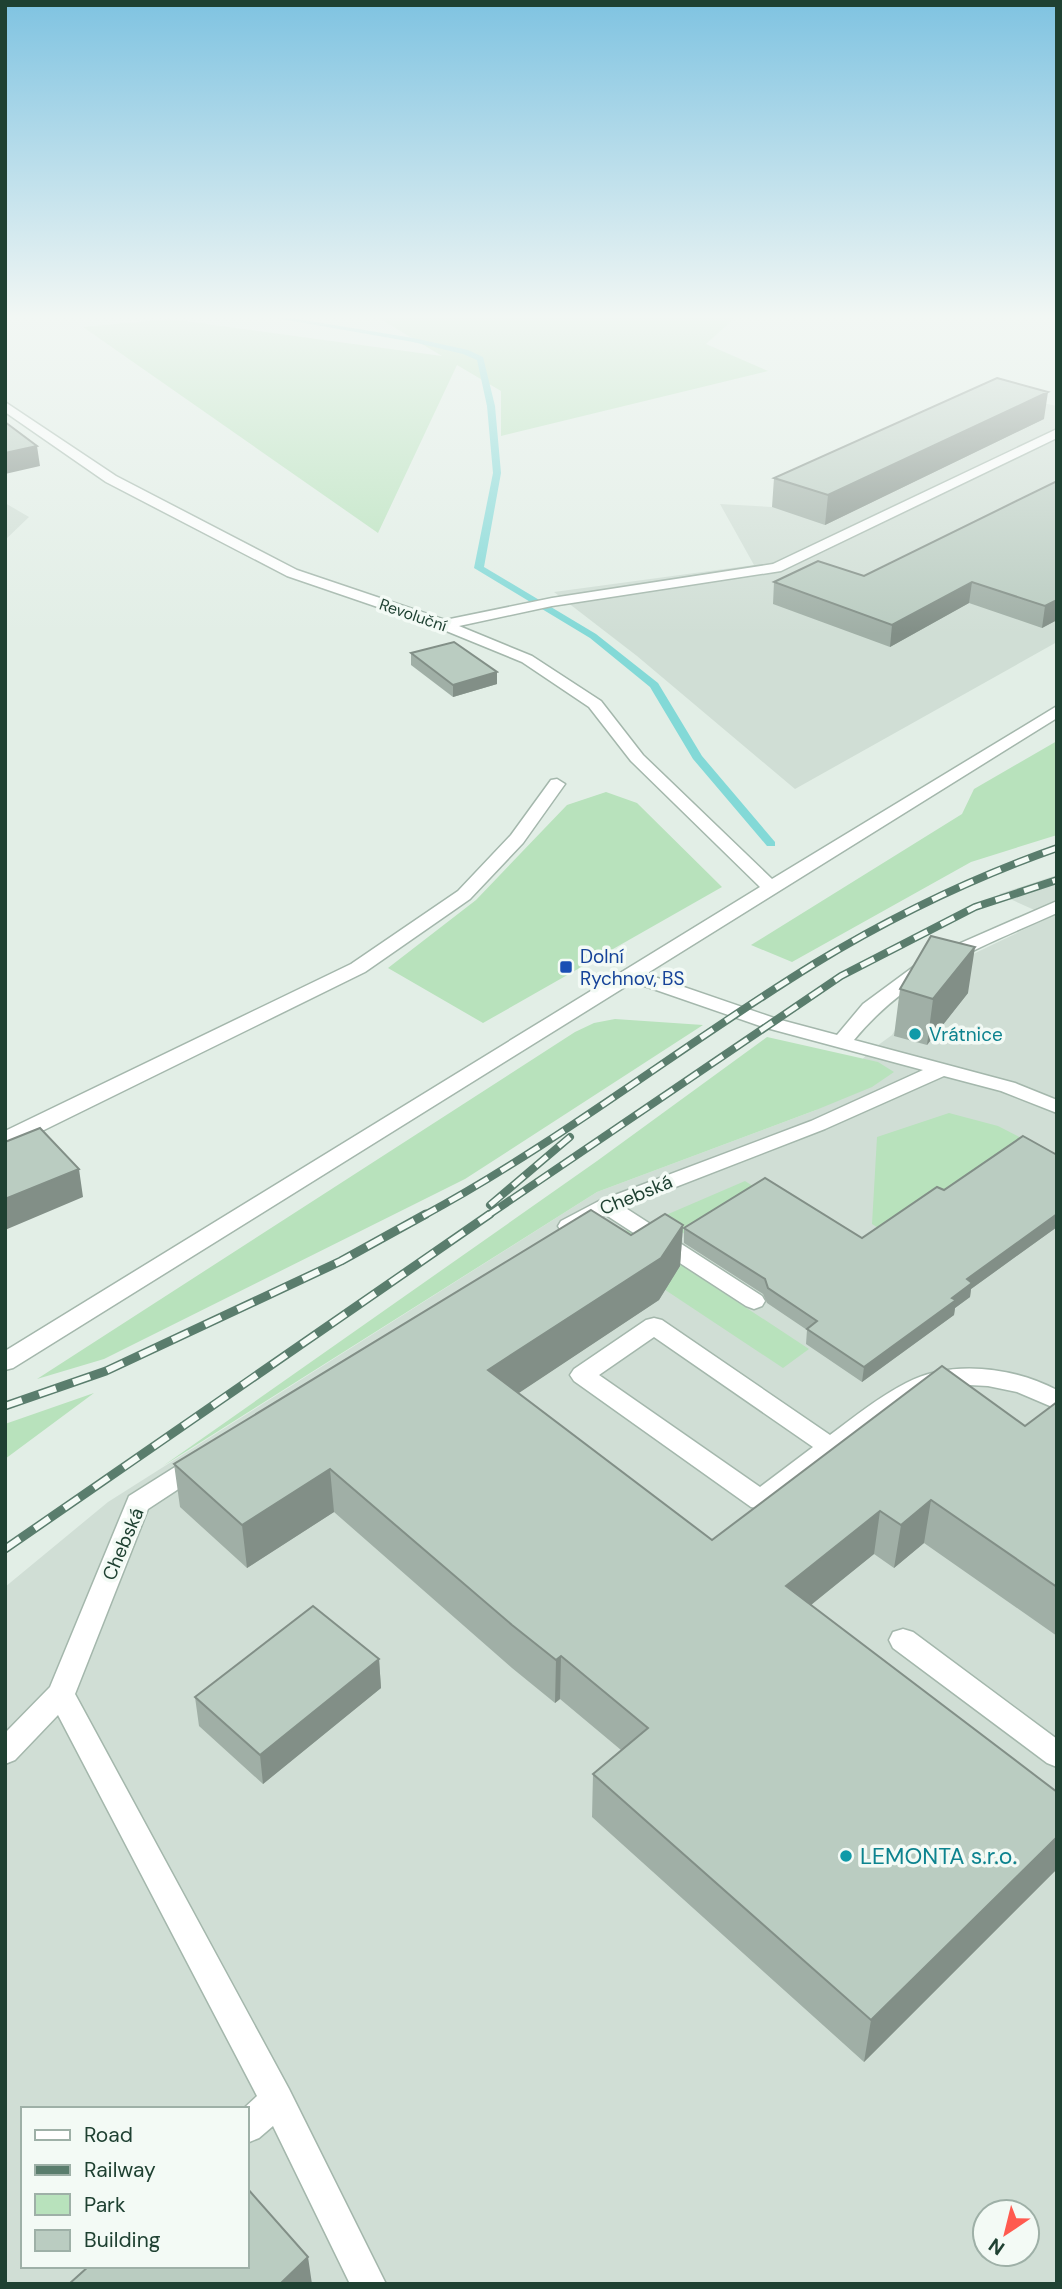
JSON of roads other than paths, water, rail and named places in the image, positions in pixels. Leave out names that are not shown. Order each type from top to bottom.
[{"type":"street","name":"Revoluční","points":[[27,421],[111,479],[292,573],[444,625],[527,659],[595,704],[636,758],[772,889]]},
{"type":"street","points":[[444,625],[552,602],[776,568],[1057,433]]},
{"type":"street","points":[[5,1362],[1057,711]]},
{"type":"street","points":[[1032,726],[1057,719]]},
{"type":"street","points":[[5,1139],[358,968],[464,895],[517,839],[557,785]]},
{"type":"street","points":[[841,1043],[870,1008],[931,963],[1057,906]]},
{"type":"street","points":[[632,975],[741,1014],[1008,1087],[1057,1107]]},
{"type":"street","name":"Chebská","points":[[553,1237],[587,1214],[818,1125],[941,1070]]},
{"type":"street","points":[[607,1206],[754,1301]]},
{"type":"street","points":[[830,1447],[654,1326],[582,1375],[760,1500],[830,1447],[918,1387],[944,1379],[966,1377],[1005,1382],[1047,1395],[1057,1401]]},
{"type":"street","name":"Chebská","points":[[61,1694],[138,1503],[218,1451]]},
{"type":"street","points":[[903,1640],[1057,1755]]},
{"type":"street","points":[[5,1752],[61,1694],[277,2100],[369,2284]]},
{"type":"street","points":[[248,2126],[277,2100]]},
{"type":"waterway","points":[[492,421],[497,473],[479,568],[593,636],[654,685],[697,757],[771,844]]},
{"type":"railway","points":[[423,1216],[523,1157],[765,995],[843,947],[963,885],[1057,848]]},
{"type":"railway","points":[[487,1216],[841,976],[975,907],[1057,880]]},
{"type":"railway","points":[[490,1205],[570,1137]]},
{"type":"railway","points":[[5,1406],[106,1371],[341,1261],[426,1214]]},
{"type":"railway","points":[[5,1549],[490,1214]]},
{"type":"place","name":"Dolní Rychnov, BS","points":[[566,967]]},
{"type":"place","name":"Vrátnice","points":[[915,1034]]},
{"type":"place","name":"LEMONTA s.r.o.","points":[[846,1856]]}]
